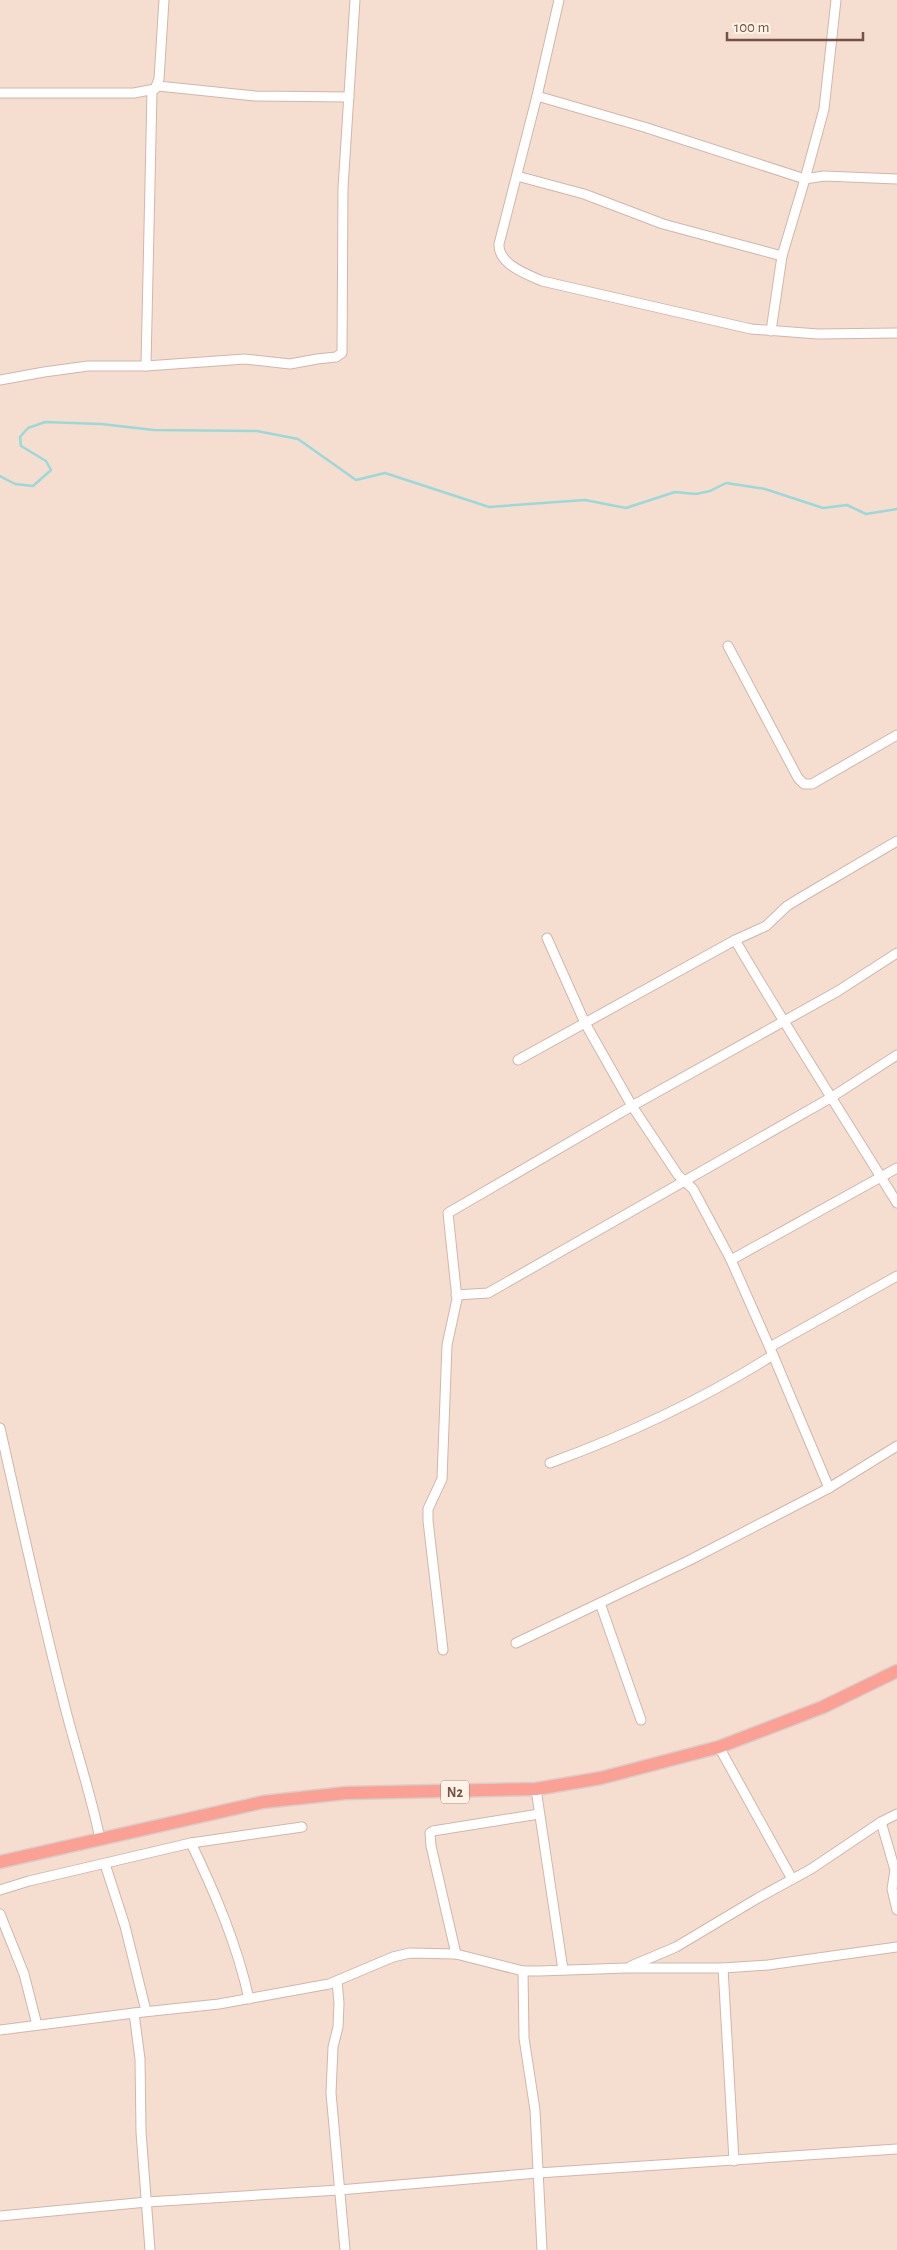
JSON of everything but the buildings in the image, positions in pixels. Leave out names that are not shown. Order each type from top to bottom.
[{"type":"highway","name":"N2","points":[[0,1862],[262,1802],[346,1793],[536,1789],[601,1778],[719,1747],[822,1707],[897,1671]]},
{"type":"street","points":[[146,366],[155,89],[164,0]]},
{"type":"street","points":[[0,380],[88,366],[146,366],[245,359],[290,364],[336,357],[342,353],[343,188],[355,0]]},
{"type":"street","points":[[560,0],[499,244],[499,251],[503,258],[513,266],[542,281],[658,306],[742,328],[818,334],[897,333]]},
{"type":"street","points":[[771,331],[782,256],[824,110],[836,0]]},
{"type":"street","points":[[0,93],[155,89],[255,96],[349,97]]},
{"type":"street","points":[[537,96],[644,127],[805,179],[824,176],[897,179]]},
{"type":"street","points":[[517,176],[584,194],[663,224],[782,256]]},
{"type":"street","points":[[728,646],[798,778],[804,784],[812,784],[897,735]]},
{"type":"street","points":[[518,1060],[735,940],[766,926],[787,906],[897,841]]},
{"type":"street","points":[[547,938],[585,1023],[632,1106],[678,1175],[693,1189],[731,1260],[772,1351],[828,1488]]},
{"type":"street","points":[[735,940],[782,1021],[832,1096],[897,1203]]},
{"type":"street","points":[[443,1650],[428,1509],[442,1479],[447,1345],[456,1295],[448,1213],[632,1106],[838,991],[897,952]]},
{"type":"street","points":[[456,1295],[488,1294],[832,1096],[897,1055]]},
{"type":"street","points":[[731,1260],[897,1168]]},
{"type":"street","points":[[550,1463],[611,1441],[738,1377],[772,1351],[897,1276]]},
{"type":"street","points":[[0,1428],[46,1632],[65,1709],[92,1799],[100,1839]]},
{"type":"street","points":[[516,1643],[690,1560],[828,1488],[897,1446]]},
{"type":"street","points":[[600,1603],[641,1720]]},
{"type":"street","points":[[719,1747],[792,1879]]},
{"type":"street","points":[[536,1789],[563,1970]]},
{"type":"street","points":[[456,1954],[432,1854],[430,1834],[433,1831],[540,1814]]},
{"type":"street","points":[[627,1968],[676,1947],[811,1869],[881,1822],[897,1814]]},
{"type":"street","points":[[881,1822],[896,1870],[892,1889],[897,1910]]},
{"type":"street","points":[[0,1890],[29,1881],[191,1843],[302,1827]]},
{"type":"street","points":[[191,1843],[221,1909],[242,1969],[249,1999]]},
{"type":"street","points":[[105,1864],[125,1926],[146,2011]]},
{"type":"street","points":[[0,1914],[24,1974],[37,2025]]},
{"type":"street","points":[[0,2030],[249,1999],[337,1981],[393,1957],[410,1954],[456,1954],[523,1971],[723,1968],[768,1965],[897,1947]]},
{"type":"street","points":[[723,1968],[734,2161]]},
{"type":"street","points":[[523,1971],[524,2038],[535,2110],[542,2250]]},
{"type":"street","points":[[337,1981],[339,2011],[333,2047],[331,2093],[344,2250]]},
{"type":"street","points":[[134,2013],[140,2059],[140,2122],[150,2250]]},
{"type":"street","points":[[0,2216],[147,2202],[339,2190],[538,2173],[897,2149]]},
{"type":"shaded area","points":[[0,0],[897,0],[897,2250],[0,2250]]},
{"type":"waterway","points":[[0,476],[15,484],[33,486],[51,470],[46,461],[21,446],[20,437],[28,428],[45,422],[101,424],[154,430],[257,431],[298,439],[356,480],[385,473],[489,507],[585,500],[626,508],[675,492],[696,494],[710,491],[726,483],[765,489],[823,508],[847,505],[866,514],[897,509]]}]
